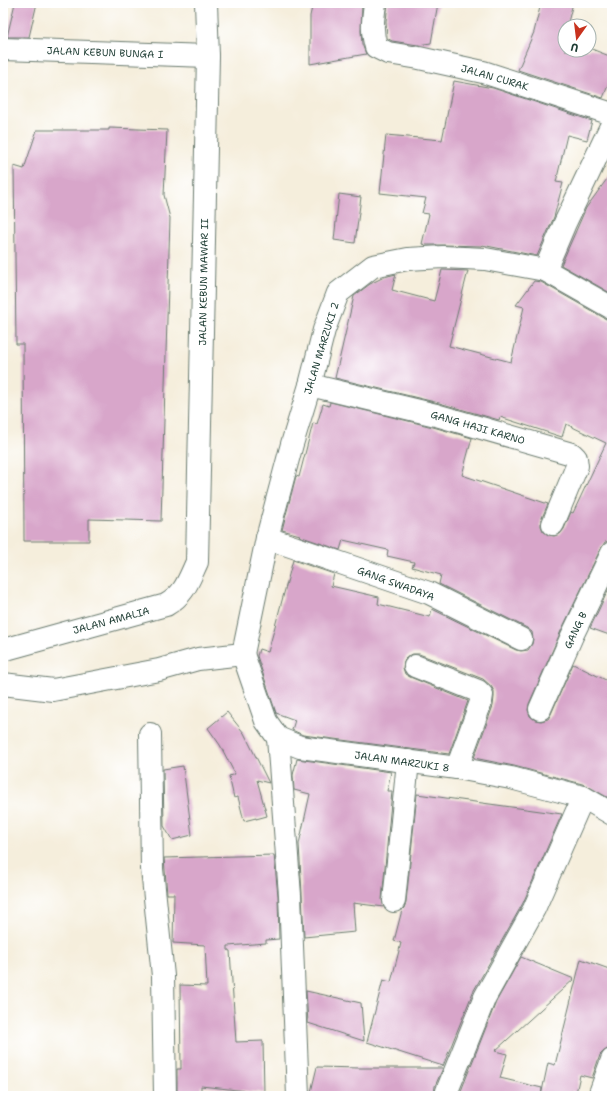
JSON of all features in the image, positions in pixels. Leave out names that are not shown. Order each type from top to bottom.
[{"type":"street","name":"JALAN KEBUN MAWAR II","points":[[197,562],[208,56],[206,3]]},
{"type":"street","name":"JALAN CURAK","points":[[375,3],[372,36],[376,47],[388,53],[483,72],[612,114]]},
{"type":"street","name":"JALAN KEBUN BUNGA I","points":[[3,49],[208,56]]},
{"type":"street","points":[[545,270],[612,124]]},
{"type":"street","name":"JALAN MARZUKI 2","points":[[243,654],[266,538],[310,385],[324,330],[338,293],[373,266],[408,259],[443,257],[485,259],[545,270],[612,308]]},
{"type":"street","name":"GANG HAJI KARNO","points":[[310,385],[436,414],[572,454],[576,458],[577,466],[553,524]]},
{"type":"street","name":"GANG SWADAYA","points":[[266,538],[429,593],[521,639]]},
{"type":"street","name":"GANG B","points":[[540,709],[572,636],[612,553]]},
{"type":"street","name":"JALAN AMALIA","points":[[3,650],[166,605],[176,600],[182,593],[197,562]]},
{"type":"street","points":[[3,684],[53,690],[158,670],[198,658],[243,654],[266,721],[278,738],[290,895],[298,1096]]},
{"type":"street","points":[[415,666],[478,691],[482,695],[481,702],[458,768]]},
{"type":"street","points":[[150,734],[152,869],[163,976],[165,1096]]},
{"type":"street","name":"JALAN MARZUKI 8","points":[[278,738],[300,747],[458,768],[511,778],[583,797],[612,814]]},
{"type":"street","points":[[394,901],[408,761]]},
{"type":"street","points":[[446,1096],[447,1090],[485,997],[534,909],[583,797]]},
{"type":"street","points":[[600,1096],[612,1060]]},
{"type":"building","points":[[15,3],[37,3],[29,37],[7,37]]},
{"type":"building","points":[[313,3],[362,3],[362,44],[366,54],[310,64],[310,16]]},
{"type":"building","points":[[388,3],[438,3],[431,43],[418,45],[392,41],[387,38],[386,21]]},
{"type":"building","points":[[541,3],[573,3],[569,18],[557,18],[557,58],[597,58],[597,51],[612,57],[612,75],[603,98],[518,70],[534,32]]},
{"type":"building","points":[[454,81],[493,88],[592,121],[587,140],[567,135],[556,182],[563,183],[554,217],[537,256],[482,245],[422,244],[429,214],[422,213],[426,198],[380,193],[386,135],[442,140]]},
{"type":"building","points":[[109,128],[167,130],[164,195],[170,218],[161,521],[89,519],[89,541],[24,541],[23,344],[16,344],[14,166],[24,169],[37,130],[109,130]]},
{"type":"building","points":[[612,172],[612,294],[561,265],[586,208]]},
{"type":"building","points":[[339,194],[361,197],[355,243],[334,240]]},
{"type":"building","points":[[442,270],[468,271],[449,346],[511,362],[524,307],[516,305],[534,281],[541,282],[606,319],[612,320],[612,541],[605,542],[601,548],[561,631],[529,704],[528,710],[530,716],[535,720],[541,721],[548,719],[573,664],[612,683],[612,800],[586,785],[514,766],[474,758],[493,706],[494,691],[483,679],[419,654],[407,656],[404,661],[403,668],[405,674],[468,701],[449,754],[303,735],[292,730],[295,720],[276,713],[257,656],[259,649],[268,652],[293,560],[334,574],[331,586],[379,597],[378,604],[430,617],[432,609],[516,650],[528,650],[532,644],[532,632],[527,628],[439,584],[441,575],[412,567],[414,562],[387,556],[388,550],[343,540],[340,550],[282,530],[296,476],[299,477],[313,423],[317,424],[323,404],[329,406],[330,402],[472,438],[462,475],[548,504],[541,520],[543,531],[548,535],[554,536],[560,534],[564,529],[606,443],[566,424],[562,437],[500,417],[499,420],[439,403],[335,378],[354,296],[370,284],[384,277],[396,274],[392,290],[434,301]]},
{"type":"building","points":[[612,582],[612,636],[590,628]]},
{"type":"building","points":[[227,712],[244,733],[269,783],[257,780],[267,816],[244,821],[238,797],[234,798],[229,776],[235,774],[220,745],[208,728]]},
{"type":"building","points":[[297,759],[391,772],[387,791],[392,791],[382,900],[384,907],[353,903],[355,932],[304,937],[299,844],[310,794],[294,790],[293,775]]},
{"type":"building","points":[[183,766],[192,835],[172,840],[164,826],[163,769]]},
{"type":"building","points":[[417,794],[562,814],[523,903],[473,992],[443,1066],[367,1042],[383,980],[391,982],[401,943],[394,941],[402,910],[406,902]]},
{"type":"building","points":[[274,855],[278,896],[279,939],[266,940],[266,943],[228,946],[228,950],[230,951],[236,1042],[263,1041],[264,1093],[201,1086],[201,1096],[177,1096],[177,1069],[181,1069],[180,985],[207,986],[205,945],[173,943],[174,894],[167,894],[164,858]]},
{"type":"building","points":[[521,957],[574,979],[495,1051],[507,1054],[500,1078],[542,1088],[541,1096],[459,1096],[496,1002]]},
{"type":"building","points":[[581,959],[612,970],[612,1034],[609,1048],[600,1055],[592,1078],[580,1075],[576,1093],[571,1091],[570,1096],[541,1096],[548,1063],[555,1065]]},
{"type":"building","points":[[306,991],[361,1003],[364,1041],[308,1023]]},
{"type":"building","points":[[317,1067],[443,1068],[435,1086],[434,1096],[310,1096]]}]
